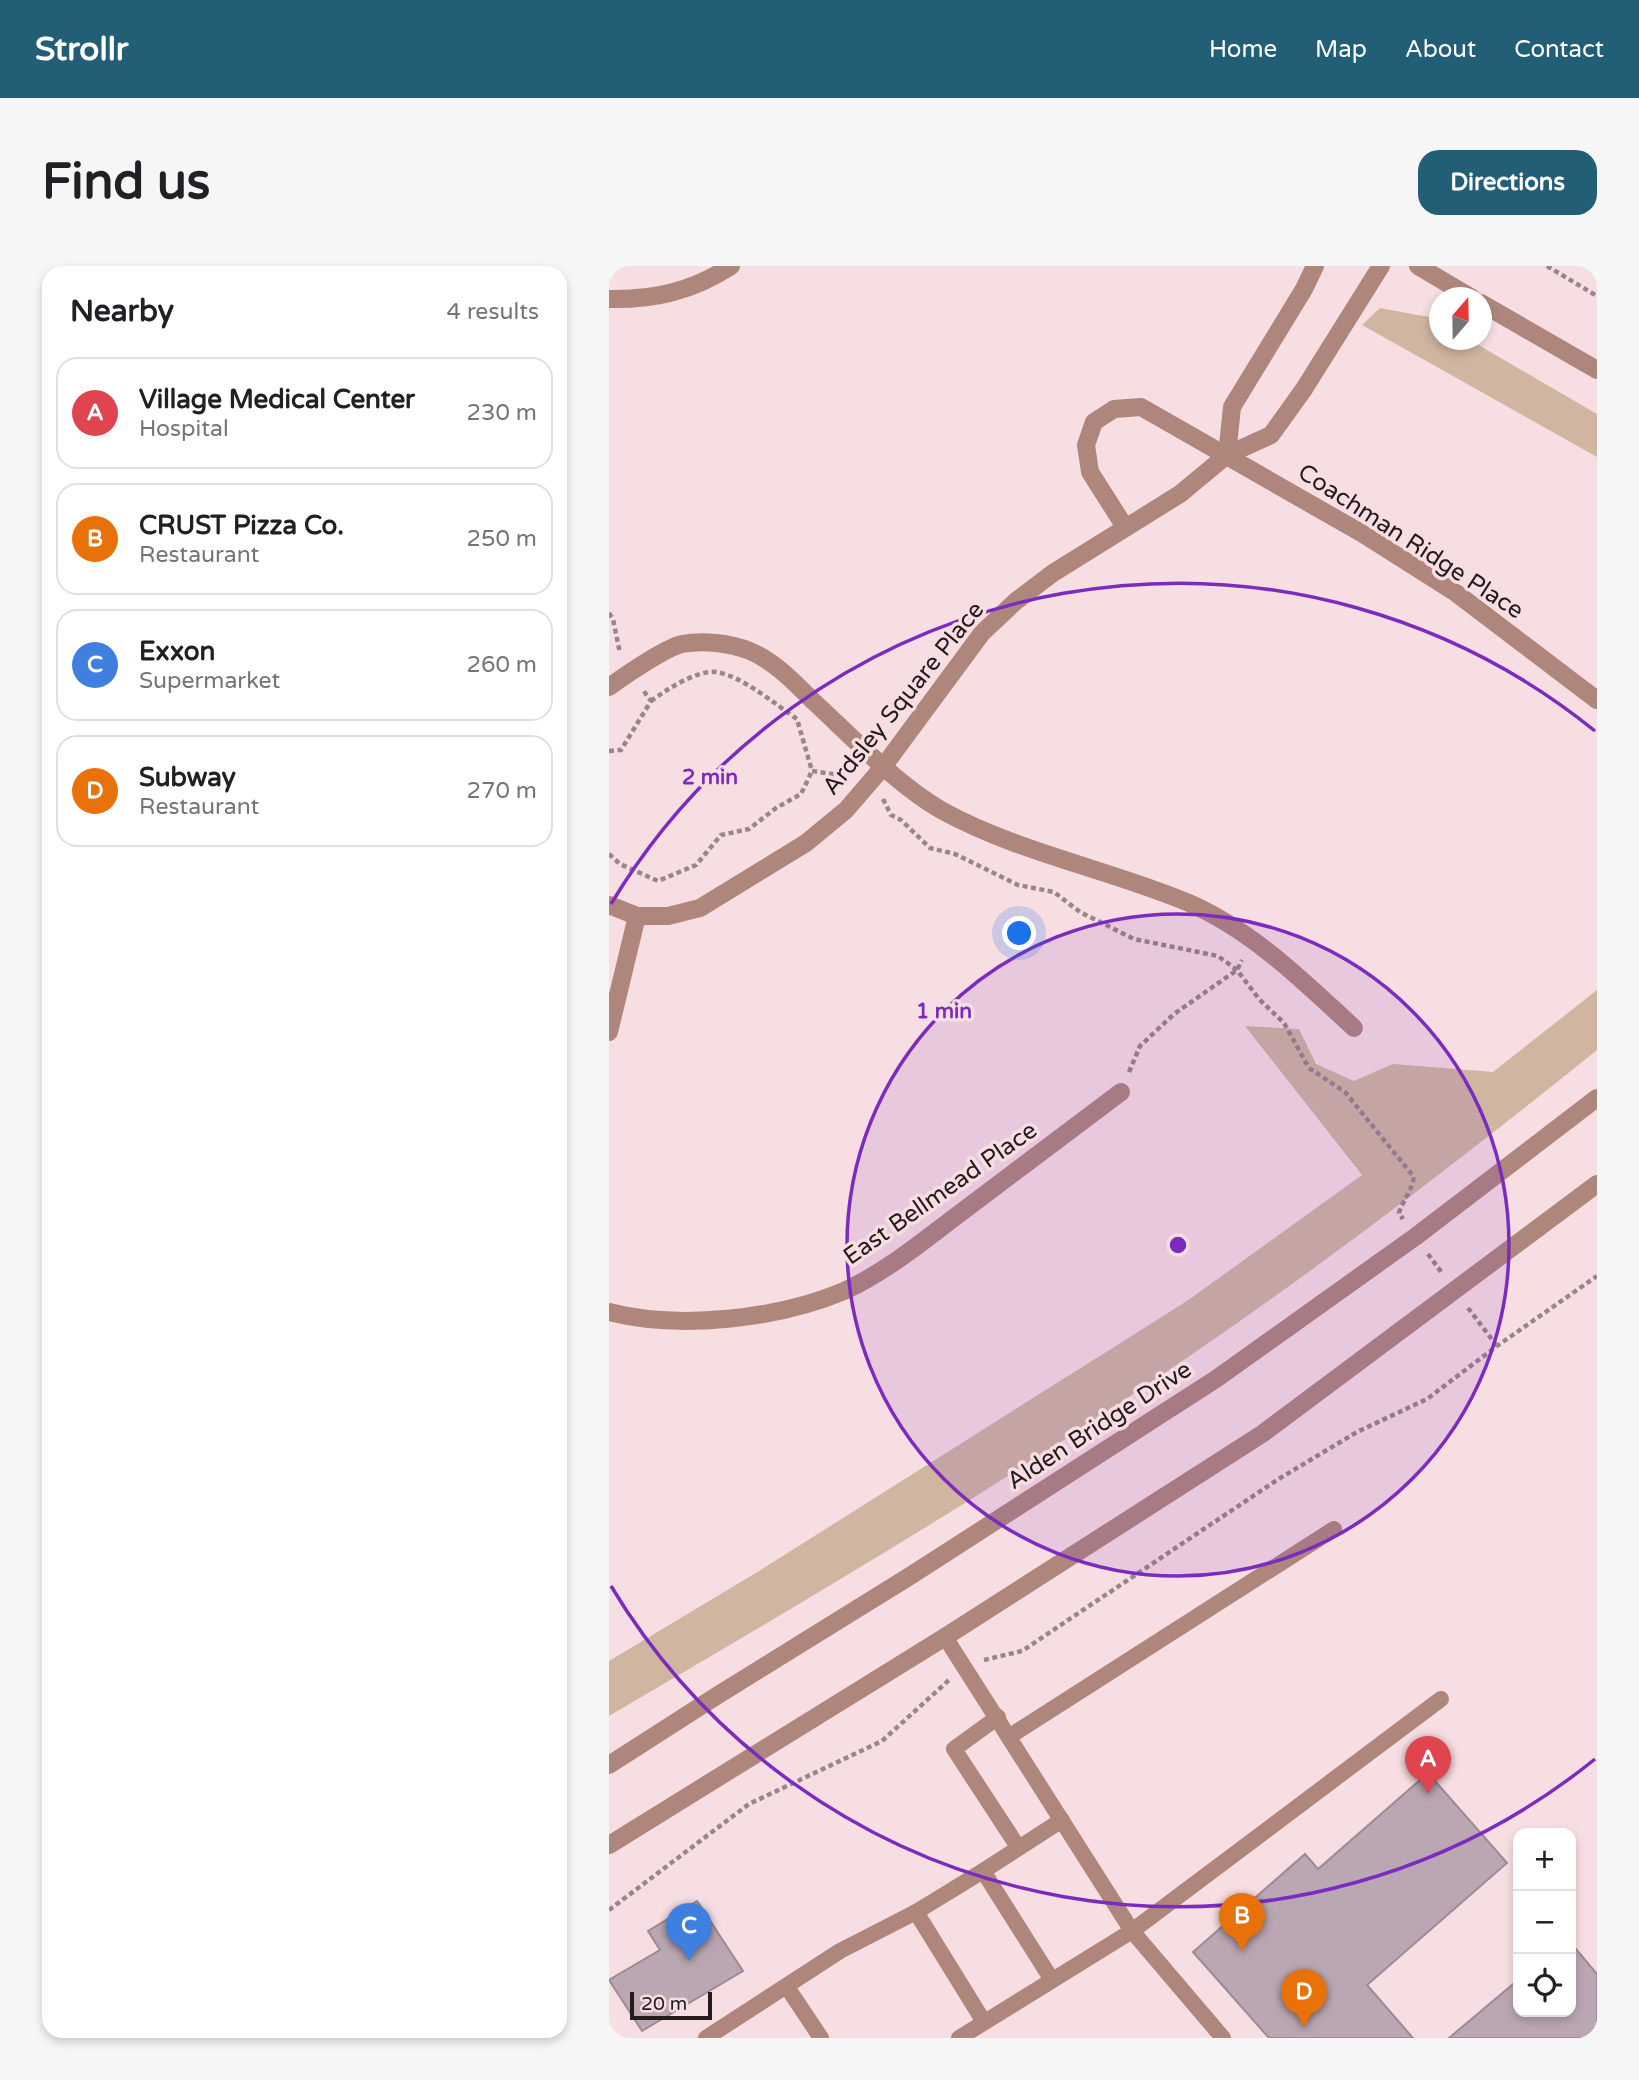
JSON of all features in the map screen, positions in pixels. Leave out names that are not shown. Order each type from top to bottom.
[{"type":"street","points":[[609,299],[639,300],[680,292],[731,266]]},
{"type":"street","points":[[1227,455],[1232,407],[1304,289],[1315,266]]},
{"type":"street","name":"Ardsley Square Place","points":[[637,916],[668,916],[701,908],[806,843],[846,810],[883,767],[982,633],[1016,601],[1053,573],[1180,494],[1227,455],[1271,435],[1304,389],[1381,266]]},
{"type":"street","points":[[1418,266],[1453,287]]},
{"type":"street","points":[[1492,309],[1597,370]]},
{"type":"street","name":"Coachman Ridge Place","points":[[1125,527],[1090,472],[1086,445],[1094,422],[1114,409],[1141,407],[1363,534],[1456,593],[1597,701]]},
{"type":"street","points":[[609,687],[630,672],[681,644],[717,643],[751,651],[779,668],[883,767],[940,809],[993,835],[1190,904],[1277,958],[1354,1028]]},
{"type":"street","points":[[609,905],[637,916],[609,1032]]},
{"type":"street","name":"East Bellmead Place","points":[[609,1312],[671,1320],[731,1320],[790,1308],[845,1290],[893,1263],[1121,1092]]},
{"type":"street","name":"Alden Bridge Drive","points":[[609,1765],[922,1569],[1204,1387],[1415,1237],[1597,1098]]},
{"type":"street","points":[[609,1846],[945,1637],[1262,1434],[1597,1184]]},
{"type":"lane","points":[[1010,1736],[1334,1528]]},
{"type":"lane","points":[[945,1637],[1132,1931],[1223,2038]]},
{"type":"lane","points":[[959,2038],[1132,1931],[1441,1699]]},
{"type":"lane","points":[[998,1717],[954,1749],[1018,1847]]},
{"type":"lane","points":[[706,2038],[840,1951],[916,1912],[1062,1820]]},
{"type":"lane","points":[[983,1871],[1052,1980]]},
{"type":"lane","points":[[916,1912],[984,2022]]},
{"type":"lane","points":[[787,1987],[821,2038]]},
{"type":"path","points":[[1546,266],[1597,296]]},
{"type":"path","points":[[609,854],[620,864],[658,881],[696,865],[721,835],[749,828],[800,794],[812,771],[797,719],[737,679],[714,672],[680,681],[651,701]]},
{"type":"path","points":[[812,771],[845,775],[866,788],[884,800],[891,815],[901,820],[930,848],[955,854],[1018,885],[1054,892],[1080,912],[1134,939],[1218,956],[1237,971],[1259,999],[1284,1023],[1309,1068],[1345,1092],[1414,1177],[1413,1187],[1399,1213],[1497,1346]]},
{"type":"path","points":[[1121,1092],[1140,1046],[1174,1014],[1237,971],[1253,941]]},
{"type":"path","points":[[609,1910],[749,1804],[882,1741],[945,1682],[982,1660],[1022,1651],[1277,1480],[1357,1432],[1427,1399],[1597,1276]]},
{"type":"shaded area","points":[[1380,308],[1429,317],[1429,350],[1487,350],[1597,414],[1597,457],[1362,325]]},
{"type":"shaded area","points":[[1597,990],[1597,1050],[1481,1142],[1303,1276],[1182,1362],[994,1485],[609,1716],[609,1661],[759,1571],[1187,1301],[1362,1175],[1245,1026],[1299,1029],[1316,1064],[1354,1081],[1393,1064],[1493,1072]]},
{"type":"building","points":[[1428,1773],[1507,1863],[1367,1985],[1413,2038],[1269,2038],[1193,1952],[1305,1854],[1318,1869]]},
{"type":"building","points":[[697,1901],[743,1971],[642,2031],[609,1980],[660,1950],[648,1931]]},
{"type":"building","points":[[1576,1949],[1597,1974],[1597,2038],[1449,2038],[1513,1984],[1513,2017],[1576,2017]]},
{"type":"place","name":"Village Medical Center","points":[[1428,1794]]},
{"type":"place","name":"CRUST Pizza Co.","points":[[1242,1951]]},
{"type":"place","name":"Exxon","points":[[689,1961]]},
{"type":"place","name":"Subway","points":[[1304,2027]]}]
